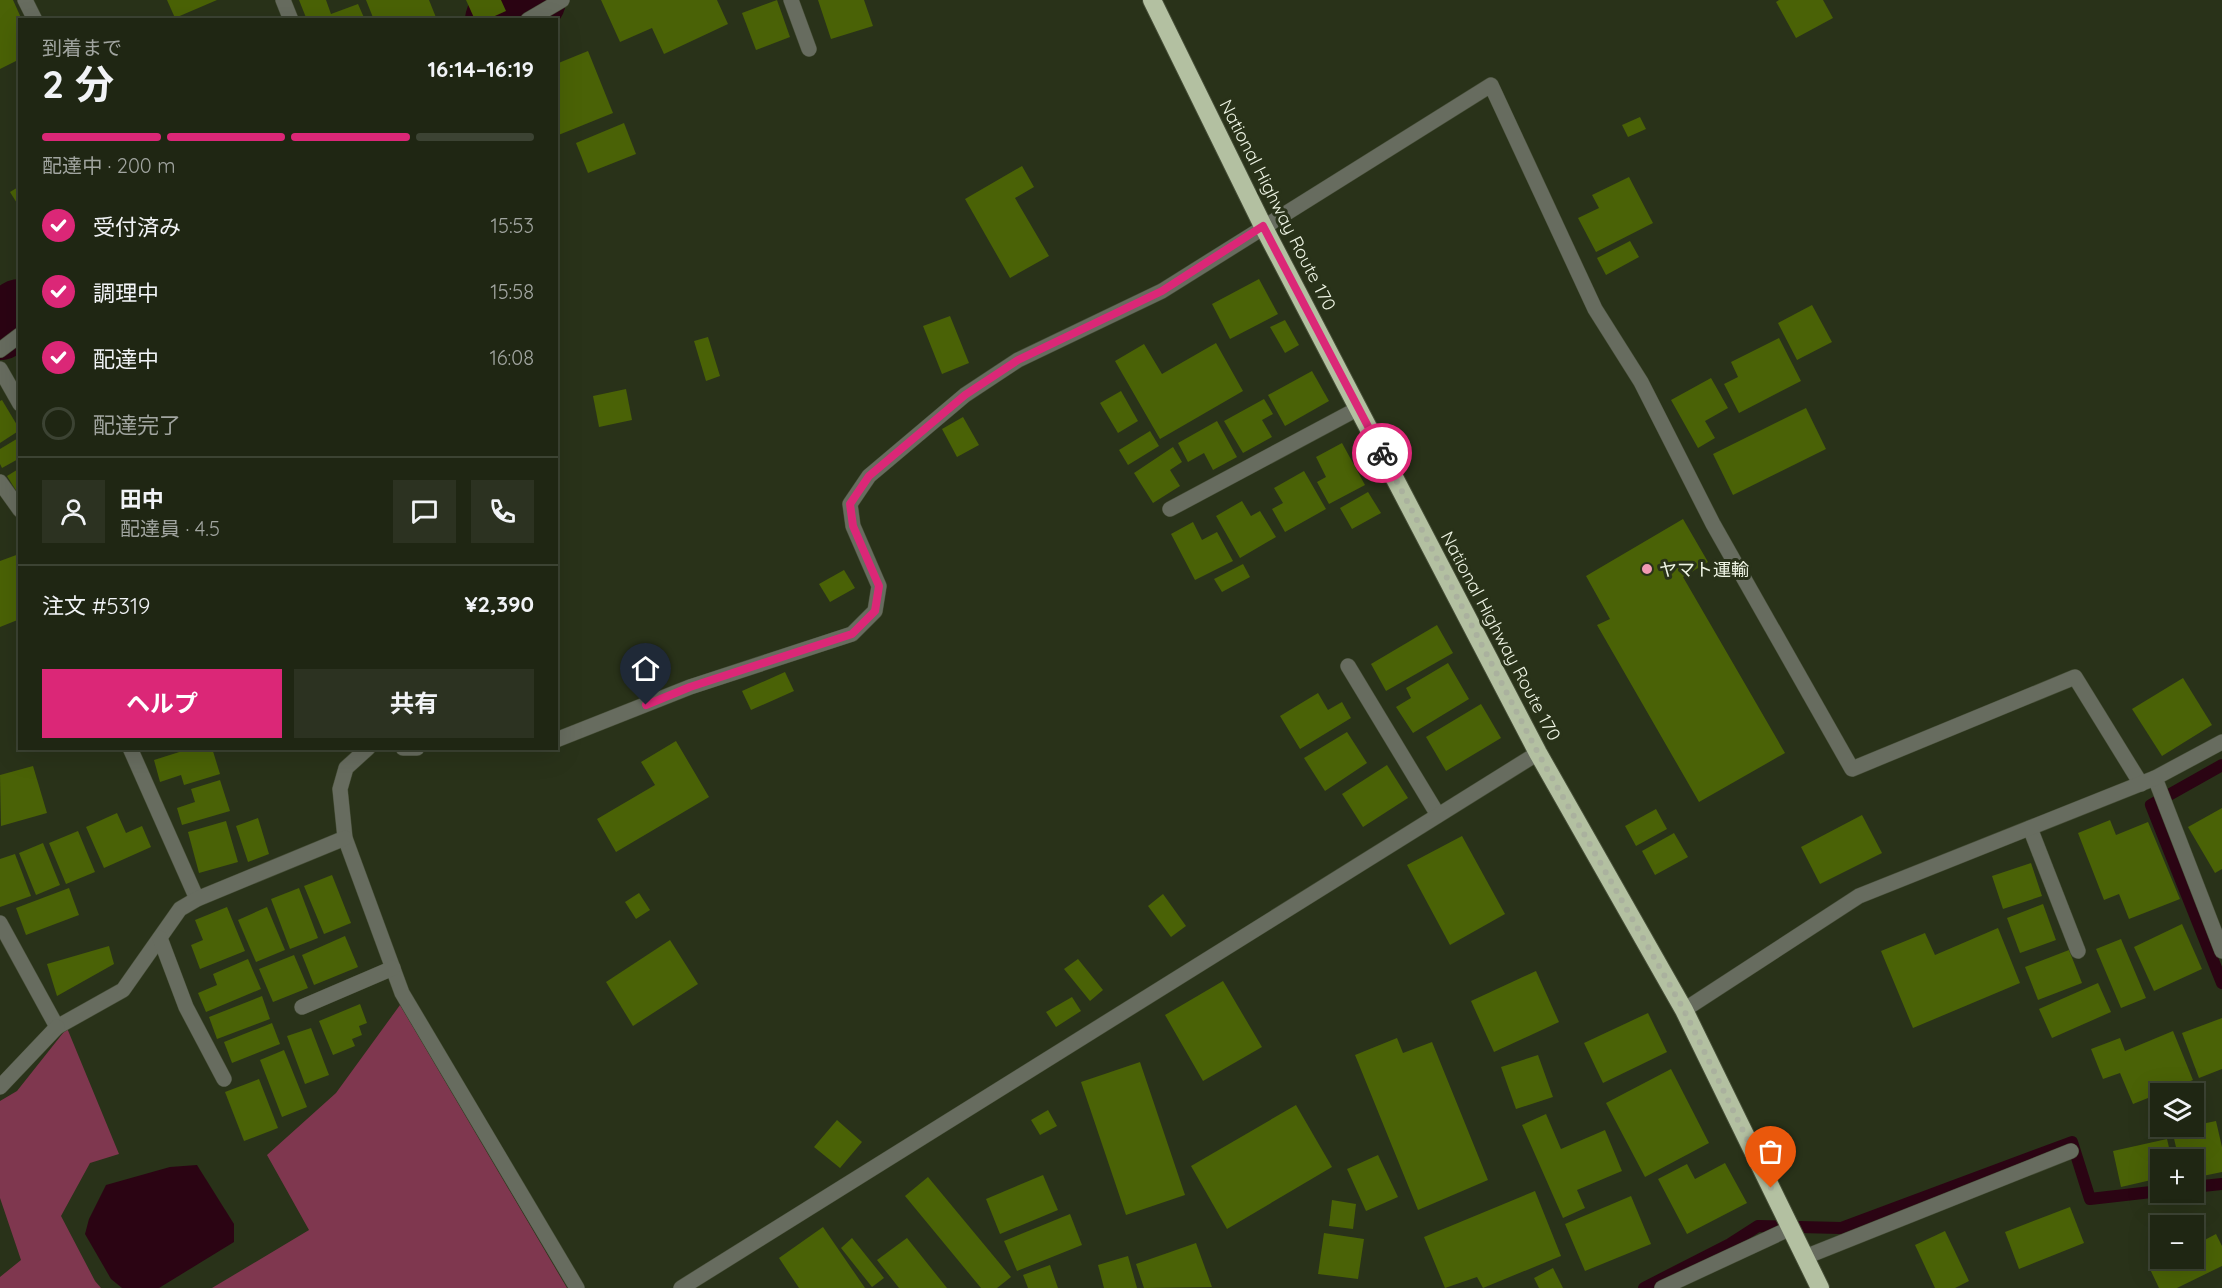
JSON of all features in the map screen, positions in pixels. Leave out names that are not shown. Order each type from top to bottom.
[{"type":"highway","name":"National Highway Route 170","points":[[1152,0],[1263,226],[1538,753],[1684,1010],[1820,1288]]},
{"type":"street","points":[[25,0],[34,18]]},
{"type":"street","points":[[283,0],[290,18]]},
{"type":"street","points":[[531,18],[562,0]]},
{"type":"street","points":[[791,0],[809,49]]},
{"type":"street","points":[[558,739],[690,687],[852,634],[875,611],[879,586],[853,526],[850,504],[869,476],[965,395],[1018,360],[1162,291],[1491,86],[1594,309],[1641,382],[1713,524],[1852,769],[2075,677],[2148,781],[2222,951]]},
{"type":"street","points":[[0,350],[18,336]]},
{"type":"street","points":[[0,369],[18,400]]},
{"type":"street","points":[[1170,509],[1359,408]]},
{"type":"street","points":[[0,482],[18,507]]},
{"type":"street","points":[[1348,666],[1438,815]]},
{"type":"street","points":[[1684,1010],[1859,896],[2148,781],[2222,741]]},
{"type":"street","points":[[131,750],[197,899]]},
{"type":"street","points":[[366,750],[346,768],[339,789],[345,838],[402,993],[577,1288]]},
{"type":"street","points":[[681,1288],[1538,753]]},
{"type":"street","points":[[2030,828],[2078,951]]},
{"type":"street","points":[[0,1087],[57,1027],[123,990],[180,909],[197,899],[345,838]]},
{"type":"street","points":[[0,923],[57,1027]]},
{"type":"street","points":[[160,938],[186,1007],[224,1079]]},
{"type":"street","points":[[302,1007],[393,968]]},
{"type":"street","points":[[1805,1257],[2071,1151]]},
{"type":"street","points":[[1662,1288],[1791,1228]]},
{"type":"shaded area","points":[[400,1005],[567,1288],[212,1288],[309,1230],[267,1155],[336,1093]]},
{"type":"shaded area","points":[[67,1028],[119,1154],[90,1163],[61,1216],[95,1281],[101,1288],[0,1288],[0,1277],[21,1260],[0,1198],[0,1101],[17,1091]]},
{"type":"shaded area","points":[[197,1165],[234,1224],[234,1242],[159,1288],[122,1288],[111,1279],[85,1234],[89,1219],[106,1185],[170,1167]]},
{"type":"building","points":[[0,0],[13,0],[21,18],[18,18],[18,60],[0,69]]},
{"type":"building","points":[[167,0],[217,0],[175,18]]},
{"type":"building","points":[[299,0],[326,0],[331,14],[358,4],[364,18],[306,18]]},
{"type":"building","points":[[366,0],[429,0],[436,18],[373,18]]},
{"type":"building","points":[[466,0],[501,0],[506,11],[490,18],[474,18]]},
{"type":"building","points":[[601,0],[717,0],[728,24],[664,54],[652,28],[620,42]]},
{"type":"building","points":[[777,0],[790,37],[756,50],[742,13]]},
{"type":"building","points":[[818,0],[864,0],[873,26],[831,39]]},
{"type":"building","points":[[1779,0],[1823,0],[1833,18],[1796,38],[1776,2]]},
{"type":"building","points":[[588,51],[613,113],[558,135],[558,63]]},
{"type":"building","points":[[1640,117],[1646,129],[1628,137],[1622,125]]},
{"type":"building","points":[[624,123],[636,154],[588,173],[576,143]]},
{"type":"building","points":[[1022,166],[1034,187],[1015,198],[1049,256],[1010,278],[965,199]]},
{"type":"building","points":[[1629,177],[1653,223],[1596,252],[1578,218],[1599,208],[1592,195]]},
{"type":"building","points":[[18,187],[18,205],[10,192]]},
{"type":"building","points":[[1630,241],[1639,257],[1606,275],[1597,258]]},
{"type":"building","points":[[1259,279],[1278,314],[1230,339],[1212,304]]},
{"type":"building","points":[[1812,305],[1832,342],[1797,360],[1778,323]]},
{"type":"building","points":[[950,316],[969,363],[942,374],[923,326]]},
{"type":"building","points":[[1285,320],[1299,345],[1285,353],[1270,327]]},
{"type":"building","points":[[708,337],[720,376],[706,381],[694,341]]},
{"type":"building","points":[[1779,338],[1801,381],[1739,413],[1724,384],[1738,377],[1731,362]]},
{"type":"building","points":[[1216,343],[1243,391],[1160,439],[1115,361],[1144,344],[1162,374]]},
{"type":"building","points":[[1312,371],[1329,401],[1285,426],[1268,395]]},
{"type":"building","points":[[1711,378],[1728,408],[1705,421],[1715,438],[1698,448],[1671,400]]},
{"type":"building","points":[[626,389],[632,420],[599,427],[593,396]]},
{"type":"building","points":[[1121,391],[1138,421],[1118,433],[1100,403]]},
{"type":"building","points":[[1264,399],[1273,414],[1262,420],[1272,437],[1243,453],[1224,421]]},
{"type":"building","points":[[2,400],[18,427],[18,431],[0,443],[0,401]]},
{"type":"building","points":[[1806,408],[1826,449],[1733,495],[1713,454]]},
{"type":"building","points":[[963,417],[979,445],[957,457],[942,429]]},
{"type":"building","points":[[1217,421],[1237,457],[1213,470],[1204,453],[1188,462],[1178,443]]},
{"type":"building","points":[[1150,431],[1159,446],[1128,465],[1119,450]]},
{"type":"building","points":[[18,438],[18,459],[2,468],[0,449]]},
{"type":"building","points":[[1342,443],[1365,485],[1329,504],[1317,482],[1326,477],[1316,457]]},
{"type":"building","points":[[1173,447],[1182,462],[1170,470],[1180,486],[1153,503],[1134,473]]},
{"type":"building","points":[[18,469],[18,494],[7,476]]},
{"type":"building","points":[[1304,471],[1326,509],[1285,532],[1272,509],[1283,503],[1274,488]]},
{"type":"building","points":[[1368,492],[1381,513],[1352,529],[1340,508]]},
{"type":"building","points":[[1242,501],[1251,516],[1260,511],[1276,537],[1240,558],[1216,516]]},
{"type":"building","points":[[1683,519],[1708,562],[1683,577],[1785,753],[1699,802],[1597,625],[1610,619],[1586,576]]},
{"type":"building","points":[[1193,522],[1202,540],[1217,532],[1233,561],[1195,580],[1171,534]]},
{"type":"building","points":[[18,554],[18,620],[0,627],[0,561]]},
{"type":"building","points":[[1243,564],[1250,577],[1222,592],[1214,579]]},
{"type":"building","points":[[844,570],[855,588],[830,602],[819,584]]},
{"type":"building","points":[[1437,625],[1453,653],[1386,691],[1371,664]]},
{"type":"building","points":[[1448,663],[1469,699],[1413,733],[1396,707],[1411,698],[1406,688]]},
{"type":"building","points":[[785,672],[794,691],[751,710],[742,691]]},
{"type":"building","points":[[2183,678],[2212,725],[2162,756],[2132,709]]},
{"type":"building","points":[[1318,693],[1328,710],[1342,702],[1351,718],[1300,749],[1280,716]]},
{"type":"building","points":[[1481,704],[1501,738],[1446,771],[1426,737]]},
{"type":"building","points":[[1347,732],[1367,763],[1325,791],[1304,758]]},
{"type":"building","points":[[676,741],[709,797],[616,852],[597,819],[655,785],[641,762]]},
{"type":"building","points":[[186,750],[213,750],[220,774],[184,785],[181,775],[160,782],[154,760]]},
{"type":"building","points":[[1387,765],[1408,798],[1363,827],[1342,794]]},
{"type":"building","points":[[33,766],[47,813],[1,826],[0,775]]},
{"type":"building","points":[[220,780],[230,811],[182,825],[177,808],[195,802],[191,789]]},
{"type":"building","points":[[2222,808],[2222,869],[2215,873],[2188,827]]},
{"type":"building","points":[[1656,809],[1667,829],[1636,846],[1625,826]]},
{"type":"building","points":[[117,813],[126,833],[142,826],[151,847],[104,868],[86,827]]},
{"type":"building","points":[[1862,815],[1882,853],[1820,884],[1801,847]]},
{"type":"building","points":[[258,818],[269,854],[248,862],[236,826]]},
{"type":"building","points":[[2110,820],[2116,835],[2148,822],[2180,899],[2129,919],[2119,894],[2104,900],[2078,833]]},
{"type":"building","points":[[226,821],[238,862],[199,873],[188,832]]},
{"type":"building","points":[[78,831],[95,872],[66,884],[49,843]]},
{"type":"building","points":[[1674,833],[1688,857],[1655,875],[1642,851]]},
{"type":"building","points":[[1462,836],[1505,914],[1450,945],[1407,865]]},
{"type":"building","points":[[43,843],[60,885],[36,895],[19,853]]},
{"type":"building","points":[[15,854],[31,896],[0,907],[0,859]]},
{"type":"building","points":[[2031,863],[2042,896],[2003,909],[1992,876]]},
{"type":"building","points":[[332,875],[351,923],[324,934],[304,886]]},
{"type":"building","points":[[69,888],[79,915],[26,935],[16,908]]},
{"type":"building","points":[[299,888],[318,938],[290,949],[271,899]]},
{"type":"building","points":[[639,893],[650,910],[636,919],[625,902]]},
{"type":"building","points":[[1163,894],[1186,926],[1171,937],[1148,906]]},
{"type":"building","points":[[2043,904],[2056,940],[2020,953],[2007,918]]},
{"type":"building","points":[[227,907],[245,951],[200,969],[191,945],[203,940],[195,920]]},
{"type":"building","points":[[267,907],[285,950],[256,962],[238,920]]},
{"type":"building","points":[[2182,924],[2202,969],[2154,991],[2134,947]]},
{"type":"building","points":[[1998,928],[2020,983],[1913,1028],[1881,951],[1925,933],[1935,955]]},
{"type":"building","points":[[345,936],[358,967],[314,985],[302,955]]},
{"type":"building","points":[[2121,939],[2146,998],[2121,1008],[2096,949]]},
{"type":"building","points":[[670,940],[698,984],[633,1026],[606,982]]},
{"type":"building","points":[[109,946],[114,964],[57,996],[47,964]]},
{"type":"building","points":[[2069,950],[2082,983],[2038,1000],[2025,967]]},
{"type":"building","points":[[294,955],[308,988],[273,1002],[259,969]]},
{"type":"building","points":[[248,959],[261,989],[206,1012],[198,993],[217,985],[213,974]]},
{"type":"building","points":[[1078,959],[1103,990],[1090,1001],[1064,969]]},
{"type":"building","points":[[1536,971],[1559,1022],[1494,1052],[1471,1001]]},
{"type":"building","points":[[1223,981],[1262,1047],[1203,1081],[1165,1015]]},
{"type":"building","points":[[2098,983],[2111,1012],[2052,1038],[2039,1009]]},
{"type":"building","points":[[262,996],[270,1019],[217,1039],[209,1017]]},
{"type":"building","points":[[1072,997],[1081,1011],[1056,1027],[1046,1012]]},
{"type":"building","points":[[360,1004],[367,1023],[359,1026],[362,1035],[352,1039],[355,1046],[333,1055],[319,1021]]},
{"type":"building","points":[[1648,1013],[1667,1052],[1603,1083],[1584,1043]]},
{"type":"building","points":[[2222,1018],[2222,1069],[2199,1078],[2182,1033]]},
{"type":"building","points":[[272,1023],[280,1044],[232,1063],[224,1042]]},
{"type":"building","points":[[311,1028],[329,1075],[305,1084],[287,1036]]},
{"type":"building","points":[[2173,1031],[2193,1080],[2186,1083],[2150,1083],[2150,1097],[2133,1104],[2120,1073],[2103,1079],[2091,1049],[2120,1038],[2125,1051]]},
{"type":"building","points":[[1397,1038],[1403,1053],[1432,1042],[1488,1180],[1418,1210],[1355,1055]]},
{"type":"building","points":[[284,1050],[307,1107],[282,1117],[260,1060]]},
{"type":"building","points":[[1538,1055],[1553,1097],[1516,1109],[1501,1067]]},
{"type":"building","points":[[1140,1062],[1185,1195],[1126,1215],[1081,1082]]},
{"type":"building","points":[[1671,1069],[1709,1143],[1645,1177],[1606,1103]]},
{"type":"building","points":[[259,1079],[278,1128],[244,1141],[225,1092]]},
{"type":"building","points":[[1296,1105],[1332,1167],[1227,1229],[1191,1166]]},
{"type":"building","points":[[1048,1110],[1057,1126],[1040,1135],[1031,1120]]},
{"type":"building","points":[[1546,1114],[1561,1149],[1605,1130],[1622,1171],[1577,1190],[1585,1208],[1563,1218],[1522,1125]]},
{"type":"building","points":[[837,1120],[862,1142],[840,1168],[814,1147]]},
{"type":"building","points":[[2216,1121],[2222,1147],[2222,1172],[2204,1176],[2204,1149],[2176,1149],[2174,1137],[2204,1137],[2204,1123]]},
{"type":"building","points":[[2167,1139],[2169,1149],[2150,1149],[2150,1180],[2121,1187],[2113,1151]]},
{"type":"building","points":[[1378,1155],[1398,1197],[1366,1211],[1347,1169]]},
{"type":"building","points":[[1725,1163],[1747,1203],[1687,1234],[1658,1179],[1687,1164],[1695,1179]]},
{"type":"building","points":[[1043,1175],[1058,1210],[1000,1234],[986,1199]]},
{"type":"building","points":[[928,1177],[1011,1277],[997,1288],[981,1288],[905,1196]]},
{"type":"building","points":[[1535,1191],[1561,1256],[1483,1288],[1477,1277],[1445,1288],[1424,1237]]},
{"type":"building","points":[[1631,1196],[1651,1244],[1585,1271],[1565,1224]]},
{"type":"building","points":[[1332,1200],[1356,1204],[1353,1229],[1329,1226]]},
{"type":"building","points":[[2070,1207],[2084,1243],[2019,1269],[2005,1232]]},
{"type":"building","points":[[1070,1214],[1082,1245],[1017,1271],[1004,1241]]},
{"type":"building","points":[[823,1227],[865,1288],[799,1288],[779,1258]]},
{"type":"building","points":[[1945,1231],[1969,1281],[1955,1288],[1935,1288],[1915,1245]]},
{"type":"building","points":[[1324,1233],[1364,1239],[1358,1279],[1318,1274]]},
{"type":"building","points":[[2216,1234],[2222,1246],[2222,1266],[2177,1288],[2159,1288],[2149,1267],[2150,1269],[2204,1269],[2204,1240]]},
{"type":"building","points":[[852,1238],[884,1278],[872,1287],[841,1248]]},
{"type":"building","points":[[907,1238],[947,1288],[899,1288],[877,1260]]},
{"type":"building","points":[[1196,1243],[1212,1287],[1144,1288],[1136,1264]]},
{"type":"building","points":[[1128,1256],[1137,1288],[1104,1288],[1098,1265]]},
{"type":"building","points":[[1050,1265],[1058,1288],[1028,1288],[1023,1275]]},
{"type":"building","points":[[1553,1268],[1563,1288],[1539,1288],[1534,1278]]},
{"type":"waterway","points":[[502,18],[532,0]]},
{"type":"waterway","points":[[0,326],[18,314]]},
{"type":"waterway","points":[[2222,765],[2151,805],[2222,983]]},
{"type":"waterway","points":[[1644,1288],[1730,1244],[1758,1226],[1841,1228],[2072,1142],[2090,1199],[2150,1192]]},
{"type":"waterway","points":[[2204,1186],[2222,1184]]},
{"type":"way so far","points":[[1382,453],[1538,753],[1684,1010],[1771,1188]]},
{"type":"place","name":"ヤマト運輸","points":[[1647,569]]},
{"type":"route","points":[[646,705],[690,687],[852,634],[875,611],[879,586],[853,526],[850,504],[869,476],[965,395],[1018,360],[1162,291],[1263,226],[1382,453]]}]
